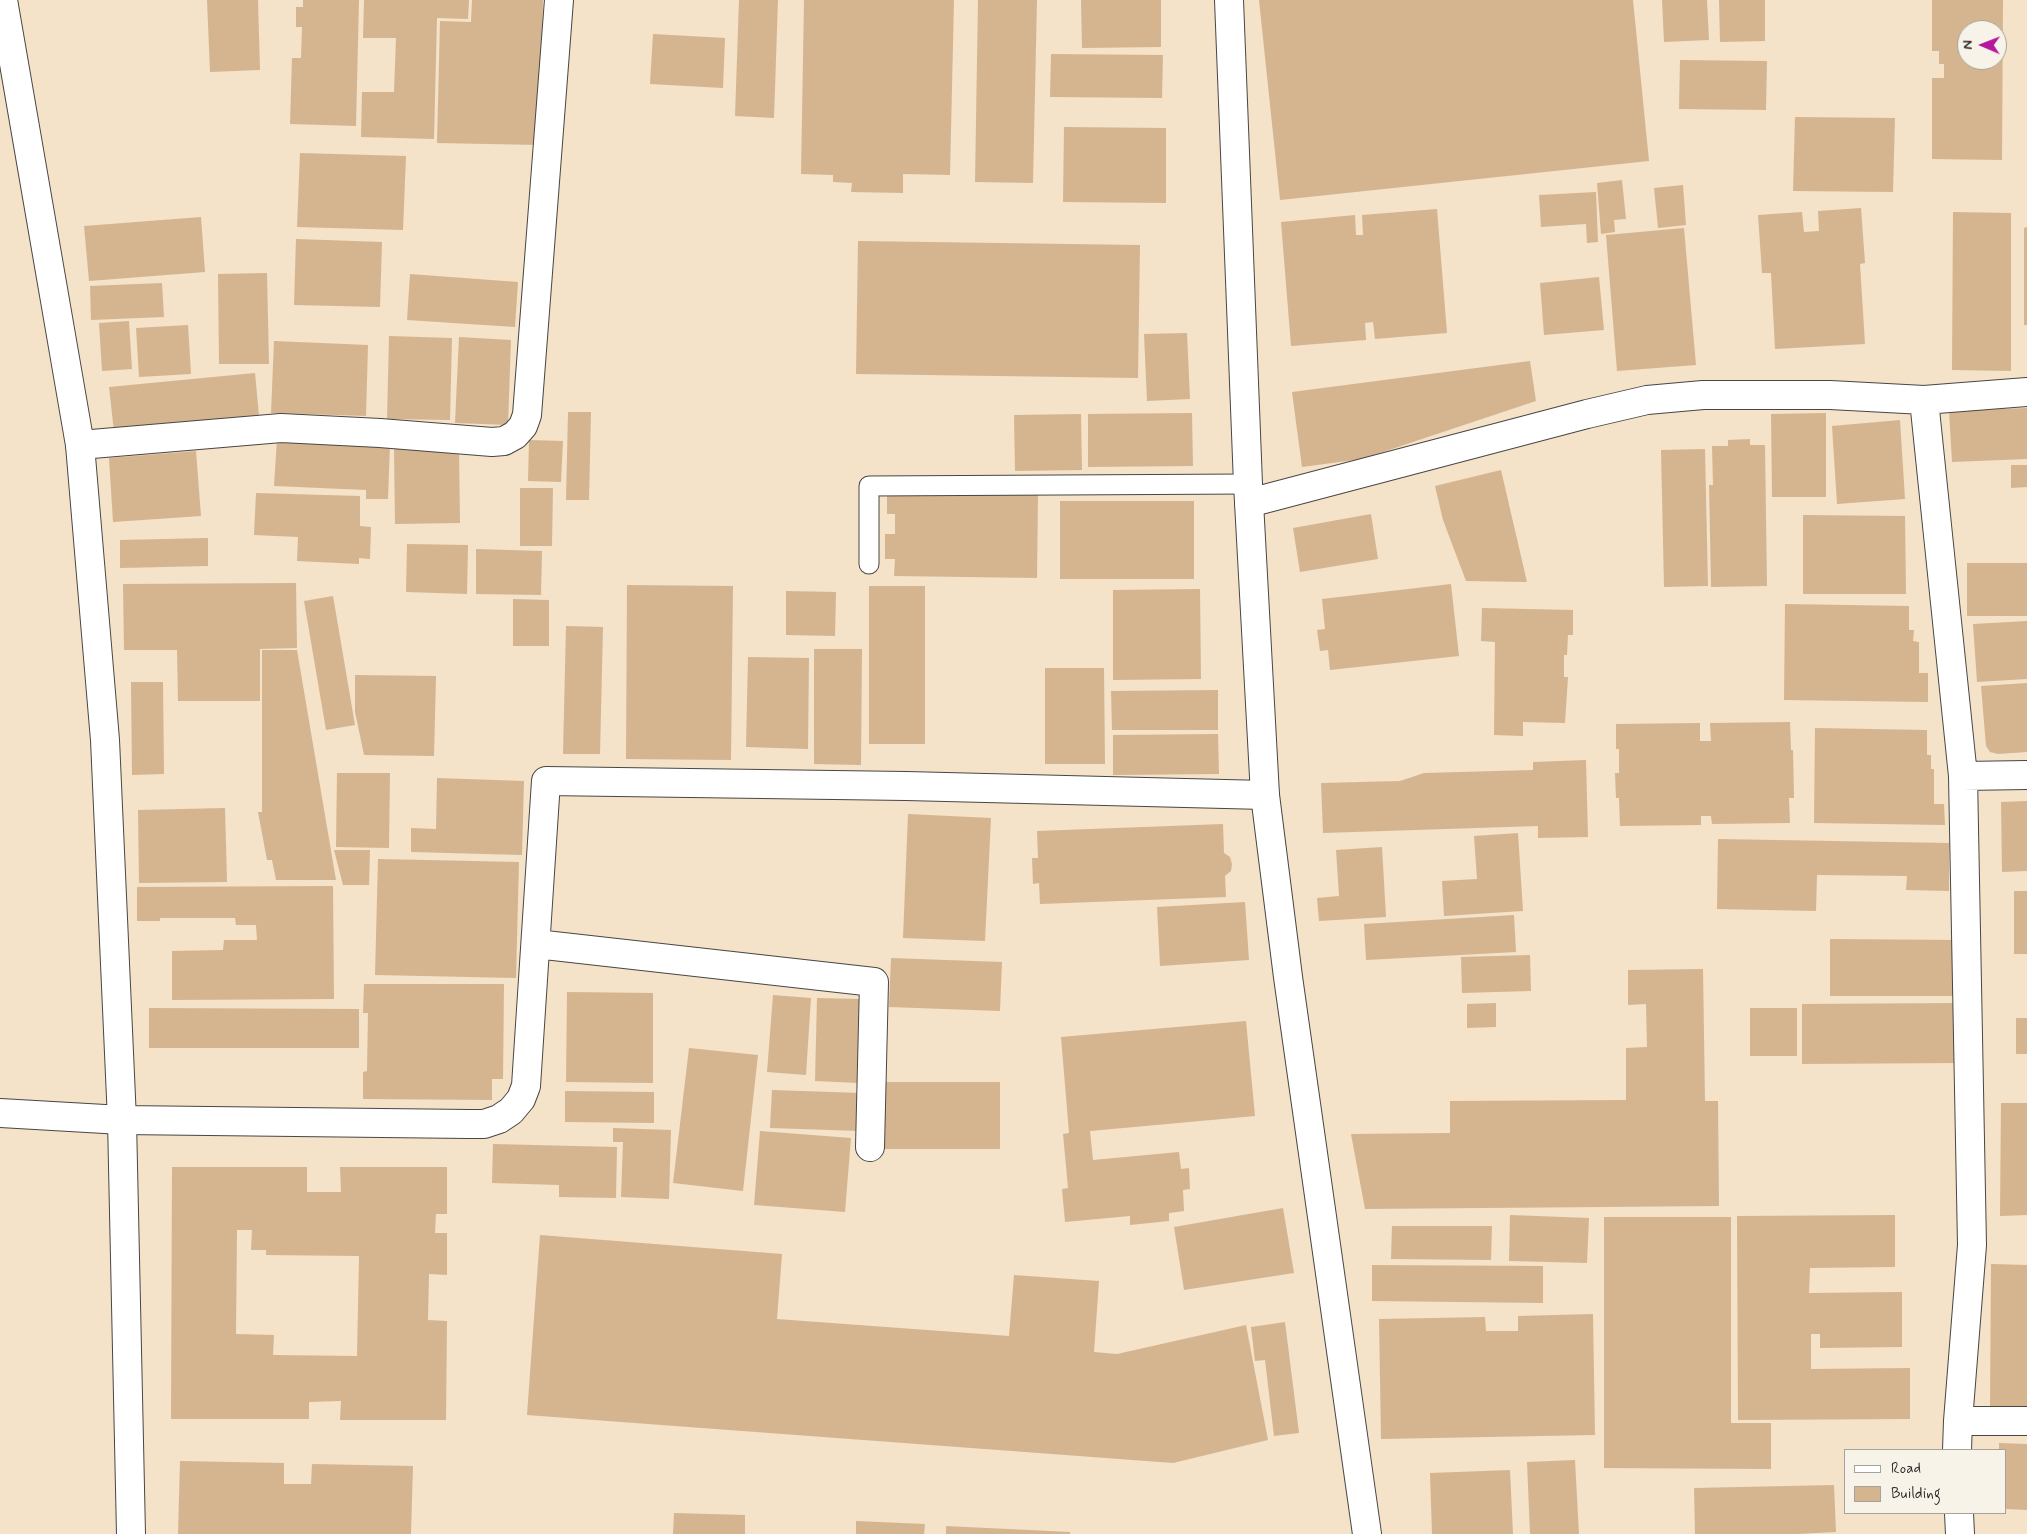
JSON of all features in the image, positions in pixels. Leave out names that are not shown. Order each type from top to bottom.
[{"type":"street","points":[[3,0],[80,445],[105,740],[122,1120],[131,1534]]},
{"type":"street","points":[[80,445],[281,428],[380,433],[492,442],[504,441],[515,435],[523,426],[527,415],[559,0]]},
{"type":"street","points":[[1229,0],[1248,494],[1265,795],[1288,976],[1366,1534]]},
{"type":"street","points":[[1248,494],[1647,400],[1703,395],[1830,395],[1924,400],[2027,392]]},
{"type":"street","points":[[1924,400],[1963,776],[1972,1245],[1957,1449]]},
{"type":"street","points":[[1963,776],[2027,775]]},
{"type":"street","points":[[0,1113],[122,1120],[484,1124],[499,1119],[511,1111],[520,1099],[526,1086],[546,781],[906,786],[1265,795]]},
{"type":"street","points":[[536,944],[874,982],[870,1148]]},
{"type":"street","points":[[1958,1421],[2027,1421]]},
{"type":"street","points":[[1959,1514],[1960,1534]]},
{"type":"lane","points":[[869,564],[869,486],[1248,494]]},
{"type":"building","points":[[207,0],[258,0],[260,70],[210,72]]},
{"type":"building","points":[[303,0],[359,0],[356,126],[290,124],[292,58],[301,58],[302,27],[296,27],[296,7],[303,7]]},
{"type":"building","points":[[364,0],[469,0],[468,19],[437,18],[434,139],[361,137],[362,92],[394,92],[396,38],[363,38]]},
{"type":"building","points":[[472,0],[543,0],[540,145],[437,143],[440,21],[471,22]]},
{"type":"building","points":[[739,0],[778,0],[774,118],[735,116]]},
{"type":"building","points":[[804,0],[954,0],[950,175],[903,174],[903,193],[851,192],[852,183],[833,182],[833,175],[801,174]]},
{"type":"building","points":[[978,0],[1037,0],[1033,183],[975,182]]},
{"type":"building","points":[[1081,0],[1161,0],[1161,47],[1082,48]]},
{"type":"building","points":[[1259,0],[1633,0],[1649,161],[1280,200]]},
{"type":"building","points":[[1662,0],[1707,0],[1709,40],[1664,42]]},
{"type":"building","points":[[1719,0],[1765,0],[1765,41],[1720,42]]},
{"type":"building","points":[[1932,0],[2003,0],[2003,20],[1957,20],[1957,70],[2003,70],[2002,160],[1932,159],[1932,78],[1944,78],[1944,64],[1939,64],[1939,51],[1932,51]]},
{"type":"building","points":[[653,34],[725,38],[723,88],[650,84]]},
{"type":"building","points":[[1051,54],[1163,55],[1162,98],[1050,97]]},
{"type":"building","points":[[1680,60],[1767,61],[1766,110],[1679,109]]},
{"type":"building","points":[[1795,117],[1895,118],[1893,192],[1793,191]]},
{"type":"building","points":[[1064,127],[1166,128],[1166,203],[1063,202]]},
{"type":"building","points":[[300,153],[406,156],[403,230],[297,227]]},
{"type":"building","points":[[1622,180],[1626,219],[1614,220],[1615,232],[1601,234],[1597,183]]},
{"type":"building","points":[[1683,185],[1686,225],[1658,228],[1654,188]]},
{"type":"building","points":[[1596,192],[1598,242],[1587,243],[1586,224],[1541,227],[1539,195]]},
{"type":"building","points":[[1861,208],[1865,263],[1860,264],[1865,344],[1775,349],[1771,273],[1762,273],[1758,215],[1802,212],[1804,232],[1819,231],[1818,211]]},
{"type":"building","points":[[1437,209],[1447,333],[1375,339],[1373,322],[1365,323],[1366,340],[1291,346],[1281,222],[1355,215],[1356,235],[1363,235],[1362,215]]},
{"type":"building","points":[[1953,212],[2011,213],[2011,371],[1952,370]]},
{"type":"building","points":[[201,217],[205,272],[89,281],[84,226]]},
{"type":"building","points":[[2027,227],[2027,325],[2024,325],[2024,228]]},
{"type":"building","points":[[1684,228],[1696,365],[1617,371],[1606,235]]},
{"type":"building","points":[[296,239],[382,242],[380,307],[294,305]]},
{"type":"building","points":[[858,241],[1140,245],[1138,378],[856,374]]},
{"type":"building","points":[[267,273],[269,364],[219,364],[218,274]]},
{"type":"building","points":[[410,274],[518,282],[515,327],[407,320]]},
{"type":"building","points":[[1599,277],[1604,330],[1544,335],[1540,283]]},
{"type":"building","points":[[162,283],[164,317],[91,320],[90,286]]},
{"type":"building","points":[[129,321],[132,369],[102,371],[99,323]]},
{"type":"building","points":[[188,325],[191,374],[139,377],[136,328]]},
{"type":"building","points":[[1187,333],[1190,399],[1147,401],[1144,334]]},
{"type":"building","points":[[389,336],[452,338],[450,420],[387,419]]},
{"type":"building","points":[[459,337],[511,340],[508,425],[455,423]]},
{"type":"building","points":[[274,341],[368,345],[366,416],[271,413]]},
{"type":"building","points":[[1530,361],[1536,401],[1362,459],[1302,467],[1292,392]]},
{"type":"building","points":[[255,373],[259,416],[114,432],[109,387]]},
{"type":"building","points":[[2027,408],[2027,459],[1952,462],[1949,411]]},
{"type":"building","points":[[568,412],[591,412],[589,500],[566,500]]},
{"type":"building","points":[[1192,413],[1193,466],[1088,467],[1088,414]]},
{"type":"building","points":[[1826,413],[1826,497],[1772,497],[1771,414]]},
{"type":"building","points":[[1081,414],[1082,470],[1015,471],[1014,415]]},
{"type":"building","points":[[1900,420],[1905,499],[1837,504],[1832,426]]},
{"type":"building","points":[[277,439],[390,444],[388,499],[366,499],[366,490],[274,486]]},
{"type":"building","points":[[1750,439],[1750,445],[1765,445],[1767,586],[1711,587],[1709,485],[1713,485],[1712,446],[1728,446],[1728,440]]},
{"type":"building","points":[[529,440],[563,441],[561,482],[528,481]]},
{"type":"building","points":[[394,449],[459,449],[460,523],[395,524]]},
{"type":"building","points":[[1705,449],[1708,586],[1664,587],[1661,450]]},
{"type":"building","points":[[196,451],[201,516],[113,522],[109,458]]},
{"type":"building","points":[[2011,465],[2027,465],[2027,487],[2011,488]]},
{"type":"building","points":[[1501,470],[1527,582],[1466,581],[1443,520],[1435,486]]},
{"type":"building","points":[[520,488],[553,488],[552,546],[520,546]]},
{"type":"building","points":[[256,493],[360,496],[360,526],[371,527],[370,559],[359,558],[359,564],[297,561],[298,537],[254,535]]},
{"type":"building","points":[[887,493],[1038,495],[1037,578],[894,576],[895,559],[885,559],[885,534],[895,534],[895,514],[887,514]]},
{"type":"building","points":[[1060,501],[1194,501],[1194,579],[1060,579]]},
{"type":"building","points":[[1371,514],[1378,559],[1300,572],[1293,528]]},
{"type":"building","points":[[1803,515],[1905,516],[1906,594],[1803,594]]},
{"type":"building","points":[[208,538],[208,566],[120,568],[120,540]]},
{"type":"building","points":[[407,544],[468,545],[467,594],[406,592]]},
{"type":"building","points":[[476,549],[542,551],[541,595],[476,594]]},
{"type":"building","points":[[1967,563],[2027,563],[2027,616],[1967,616]]},
{"type":"building","points":[[296,583],[297,648],[260,649],[260,701],[178,701],[177,650],[124,650],[123,584]]},
{"type":"building","points":[[1451,584],[1459,656],[1330,670],[1328,650],[1320,651],[1317,630],[1325,629],[1322,599]]},
{"type":"building","points":[[627,585],[733,586],[731,760],[626,759]]},
{"type":"building","points":[[869,586],[925,586],[925,744],[869,744]]},
{"type":"building","points":[[1200,589],[1201,679],[1113,680],[1113,590]]},
{"type":"building","points":[[786,591],[836,592],[835,636],[786,635]]},
{"type":"building","points":[[333,596],[355,725],[326,730],[304,601]]},
{"type":"building","points":[[513,599],[549,600],[549,646],[513,646]]},
{"type":"building","points":[[1785,604],[1909,606],[1909,630],[1914,630],[1913,641],[1919,642],[1919,673],[1928,673],[1928,702],[1784,700]]},
{"type":"building","points":[[1482,608],[1573,610],[1573,635],[1568,635],[1567,655],[1564,655],[1564,677],[1568,677],[1565,723],[1523,722],[1523,736],[1494,735],[1495,642],[1481,641]]},
{"type":"building","points":[[2027,621],[2027,679],[1977,682],[1973,624]]},
{"type":"building","points":[[566,626],[603,627],[600,754],[563,754]]},
{"type":"building","points":[[814,649],[862,649],[861,765],[814,764]]},
{"type":"building","points":[[262,650],[297,650],[336,880],[276,880],[272,860],[267,860],[258,812],[262,812]]},
{"type":"building","points":[[748,657],[809,658],[808,749],[746,747]]},
{"type":"building","points":[[1045,668],[1104,668],[1105,764],[1045,764]]},
{"type":"building","points":[[355,675],[436,676],[434,756],[364,755],[355,712]]},
{"type":"building","points":[[131,682],[163,682],[164,774],[132,775]]},
{"type":"building","points":[[2027,683],[2027,752],[1998,754],[1990,752],[1986,746],[1981,686]]},
{"type":"building","points":[[1218,690],[1218,730],[1112,730],[1111,691]]},
{"type":"building","points":[[1790,722],[1791,750],[1793,750],[1794,798],[1789,798],[1790,823],[1712,824],[1711,816],[1701,816],[1701,825],[1620,826],[1619,798],[1616,798],[1615,773],[1619,773],[1619,749],[1616,749],[1616,724],[1700,723],[1700,741],[1711,741],[1710,723]]},
{"type":"building","points":[[1815,728],[1927,730],[1927,755],[1931,755],[1931,769],[1934,769],[1934,804],[1944,804],[1945,825],[1814,823]]},
{"type":"building","points":[[1218,734],[1219,774],[1113,775],[1113,735]]},
{"type":"building","points":[[1586,760],[1588,837],[1538,838],[1538,826],[1323,833],[1321,783],[1400,781],[1424,773],[1533,770],[1533,762]]},
{"type":"building","points":[[337,773],[390,773],[389,848],[336,847]]},
{"type":"building","points":[[437,778],[524,781],[522,855],[411,852],[411,828],[436,829]]},
{"type":"building","points":[[2027,801],[2027,871],[2002,872],[2001,802]]},
{"type":"building","points":[[225,808],[227,882],[139,883],[138,810]]},
{"type":"building","points":[[908,814],[991,818],[985,941],[903,938]]},
{"type":"building","points":[[1223,824],[1224,853],[1230,857],[1232,864],[1231,871],[1225,876],[1226,897],[1040,904],[1039,883],[1033,884],[1032,858],[1038,858],[1037,831]]},
{"type":"building","points":[[1518,833],[1523,911],[1444,916],[1442,881],[1477,879],[1474,836]]},
{"type":"building","points":[[1718,839],[1949,843],[1949,891],[1906,890],[1907,876],[1817,875],[1816,911],[1717,909]]},
{"type":"building","points":[[1382,847],[1386,917],[1319,921],[1317,898],[1339,896],[1336,850]]},
{"type":"building","points":[[334,850],[370,850],[369,885],[343,885]]},
{"type":"building","points":[[378,859],[519,862],[516,978],[375,975]]},
{"type":"building","points":[[333,886],[334,999],[172,1000],[172,951],[223,950],[224,940],[257,940],[256,925],[236,925],[235,918],[160,918],[160,921],[137,921],[137,887]]},
{"type":"building","points":[[2014,891],[2027,891],[2027,954],[2014,954]]},
{"type":"building","points":[[1245,902],[1249,960],[1160,966],[1157,907]]},
{"type":"building","points":[[1514,915],[1516,952],[1366,960],[1364,924]]},
{"type":"building","points":[[1830,939],[1959,940],[1959,996],[1830,996]]},
{"type":"building","points":[[1530,955],[1531,991],[1462,993],[1461,957]]},
{"type":"building","points":[[891,958],[1002,962],[1000,1011],[889,1007]]},
{"type":"building","points":[[1703,969],[1705,1101],[1718,1101],[1719,1206],[1365,1209],[1351,1134],[1450,1133],[1450,1101],[1626,1100],[1626,1048],[1647,1047],[1646,1004],[1628,1005],[1628,970]]},
{"type":"building","points":[[364,984],[504,984],[503,1079],[492,1079],[492,1100],[363,1099],[363,1072],[367,1071],[368,1013],[363,1013]]},
{"type":"building","points":[[567,992],[653,993],[653,1083],[566,1082]]},
{"type":"building","points":[[773,995],[811,998],[806,1075],[767,1072]]},
{"type":"building","points":[[817,998],[860,999],[858,1083],[815,1081]]},
{"type":"building","points":[[1496,1003],[1496,1027],[1467,1028],[1467,1004]]},
{"type":"building","points":[[1957,1003],[1957,1063],[1802,1064],[1802,1004]]},
{"type":"building","points":[[149,1008],[359,1009],[359,1048],[149,1048]]},
{"type":"building","points":[[1750,1008],[1797,1008],[1797,1056],[1750,1056]]},
{"type":"building","points":[[2016,1018],[2027,1018],[2027,1054],[2016,1054]]},
{"type":"building","points":[[1246,1021],[1255,1116],[1090,1131],[1093,1160],[1179,1152],[1181,1169],[1189,1168],[1190,1189],[1183,1190],[1184,1211],[1169,1213],[1169,1221],[1130,1225],[1130,1216],[1065,1222],[1062,1189],[1068,1188],[1063,1134],[1069,1133],[1061,1037]]},
{"type":"building","points":[[689,1048],[758,1055],[743,1191],[673,1183]]},
{"type":"building","points":[[883,1082],[1000,1082],[1000,1149],[883,1149]]},
{"type":"building","points":[[772,1090],[861,1093],[860,1131],[770,1128]]},
{"type":"building","points":[[565,1091],[654,1092],[654,1123],[565,1122]]},
{"type":"building","points":[[2001,1103],[2027,1103],[2027,1215],[2000,1216]]},
{"type":"building","points":[[613,1128],[671,1130],[669,1199],[621,1197],[623,1142],[613,1142]]},
{"type":"building","points":[[760,1131],[851,1138],[845,1212],[754,1205]]},
{"type":"building","points":[[493,1144],[617,1147],[616,1198],[559,1197],[559,1185],[492,1183]]},
{"type":"building","points":[[172,1167],[307,1167],[307,1192],[341,1192],[340,1167],[447,1167],[447,1214],[436,1214],[435,1233],[447,1233],[447,1275],[429,1274],[428,1320],[447,1321],[446,1420],[340,1420],[341,1401],[309,1402],[309,1419],[171,1419]],"holes":[[[237,1230],[252,1230],[251,1250],[266,1250],[266,1255],[359,1256],[357,1356],[273,1355],[274,1335],[236,1334]]]},
{"type":"building","points":[[1283,1208],[1294,1273],[1184,1290],[1174,1227]]},
{"type":"building","points":[[1510,1215],[1589,1218],[1587,1263],[1509,1261]]},
{"type":"building","points":[[1895,1215],[1895,1267],[1810,1268],[1809,1293],[1902,1292],[1902,1347],[1820,1348],[1820,1334],[1811,1334],[1811,1369],[1910,1368],[1910,1419],[1738,1420],[1737,1216]]},
{"type":"building","points":[[1604,1217],[1731,1217],[1731,1423],[1771,1423],[1771,1469],[1604,1468]]},
{"type":"building","points":[[1392,1226],[1492,1226],[1491,1260],[1391,1259]]},
{"type":"building","points":[[540,1235],[782,1254],[777,1319],[1009,1336],[1014,1275],[1099,1281],[1094,1352],[1117,1354],[1246,1325],[1268,1440],[1173,1463],[527,1415]]},
{"type":"building","points":[[1991,1264],[2027,1265],[2027,1406],[1990,1406]]},
{"type":"building","points":[[1372,1265],[1543,1266],[1543,1303],[1372,1301]]},
{"type":"building","points":[[1593,1314],[1595,1435],[1381,1439],[1379,1319],[1485,1317],[1486,1331],[1518,1331],[1518,1316]]},
{"type":"building","points":[[1285,1322],[1299,1433],[1274,1436],[1265,1360],[1255,1361],[1251,1327]]},
{"type":"building","points":[[1999,1443],[2027,1444],[2027,1510],[2007,1509],[2007,1449],[1999,1449]]},
{"type":"building","points":[[1575,1460],[1579,1534],[1530,1534],[1527,1462]]},
{"type":"building","points":[[180,1461],[284,1463],[284,1484],[311,1484],[312,1464],[413,1466],[411,1534],[178,1534]]},
{"type":"building","points":[[1510,1470],[1513,1534],[1432,1534],[1430,1473]]},
{"type":"building","points":[[1834,1485],[1836,1532],[1695,1534],[1694,1488]]},
{"type":"building","points":[[674,1513],[745,1515],[745,1534],[673,1534]]},
{"type":"building","points":[[856,1521],[925,1524],[924,1534],[856,1534]]},
{"type":"building","points":[[946,1526],[1070,1532],[1070,1534],[946,1534]]}]
